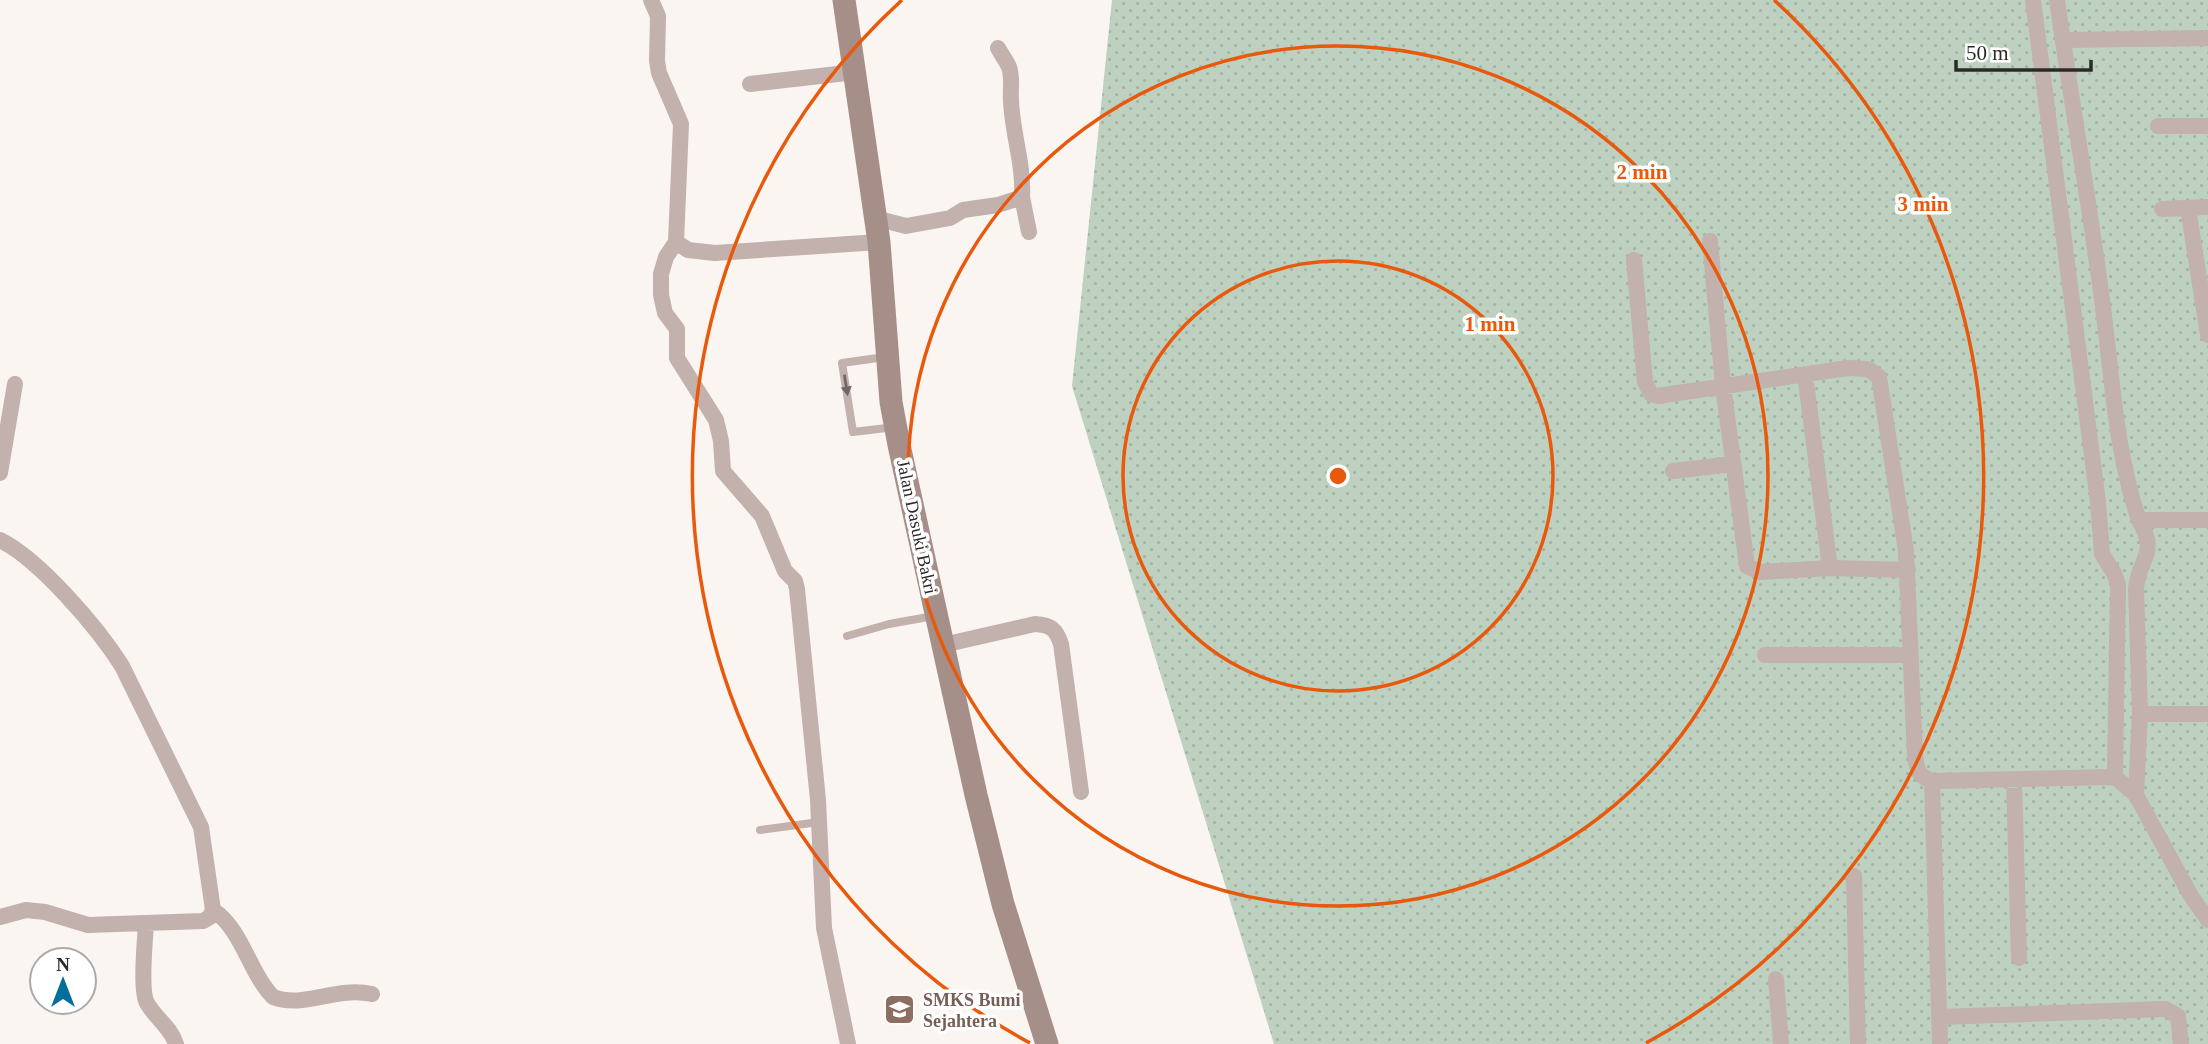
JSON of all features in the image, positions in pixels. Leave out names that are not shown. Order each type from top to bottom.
[{"type":"main road","name":"Jalan Dasuki Bakri","points":[[844,0],[879,242],[891,402],[969,767],[1003,904],[1048,1044]]},
{"type":"street","points":[[651,0],[658,16],[659,73],[666,83],[681,124],[676,242],[666,257],[661,274],[661,295],[665,313],[677,329],[677,358],[716,420],[723,471],[762,516],[785,571],[795,580],[820,822],[824,928],[848,1044]]},
{"type":"street","points":[[2033,0],[2100,515],[2102,554],[2118,584],[2115,777]]},
{"type":"street","points":[[2057,0],[2102,296],[2122,454],[2131,498],[2147,535],[2149,552],[2137,577],[2136,589],[2140,714],[2136,794]]},
{"type":"street","points":[[2063,40],[2208,38]]},
{"type":"street","points":[[998,48],[1009,67],[1012,84],[1014,130],[1023,174],[1022,197],[1029,232]]},
{"type":"street","points":[[750,83],[855,72]]},
{"type":"street","points":[[2158,126],[2208,126]]},
{"type":"street","points":[[875,218],[906,226],[950,218],[963,210],[998,205],[1022,197]]},
{"type":"street","points":[[2162,209],[2208,207]]},
{"type":"street","points":[[2188,208],[2208,335]]},
{"type":"street","points":[[1710,241],[1723,386],[1748,566],[1760,572],[1830,568],[1908,569]]},
{"type":"street","points":[[676,242],[688,250],[715,253],[879,242]]},
{"type":"street","points":[[1634,260],[1647,389],[1651,394],[1657,396],[1859,368],[1874,371],[1879,377],[1908,569],[1917,771],[1923,778],[1932,781],[2115,777],[2136,794],[2191,896],[2208,920]]},
{"type":"street","points":[[1805,374],[1830,568]]},
{"type":"street","points":[[0,473],[15,384]]},
{"type":"street","points":[[1673,471],[1733,464]]},
{"type":"street","points":[[2139,520],[2208,520]]},
{"type":"street","points":[[0,540],[26,558],[73,604],[109,645],[122,666],[201,827],[213,910],[210,917],[203,920],[146,924],[88,925],[34,910],[0,917]]},
{"type":"street","points":[[943,645],[1035,624],[1048,625],[1056,631],[1061,643],[1081,792]]},
{"type":"street","points":[[1765,655],[1910,655]]},
{"type":"street","points":[[2140,714],[2208,714]]},
{"type":"street","points":[[2014,779],[2020,958]]},
{"type":"street","points":[[1932,781],[1940,1044]]},
{"type":"street","points":[[1854,876],[1858,1044]]},
{"type":"street","points":[[213,910],[225,918],[259,979],[273,997],[294,1002],[347,991],[372,994]]},
{"type":"street","points":[[146,924],[146,1002],[166,1025],[176,1044]]},
{"type":"street","points":[[1776,979],[1781,1044]]},
{"type":"street","points":[[1939,1017],[2165,1009],[2178,1016],[2181,1044]]},
{"type":"lane","points":[[888,357],[842,363],[853,432],[896,427]]},
{"type":"lane","points":[[847,636],[889,624],[937,615]]},
{"type":"lane","points":[[760,830],[820,822]]},
{"type":"green space","points":[[1112,0],[2208,0],[2208,1044],[1274,1044],[1072,386]]},
{"type":"place","name":"SMKS Bumi Sejahtera","points":[[900,1010]]}]
